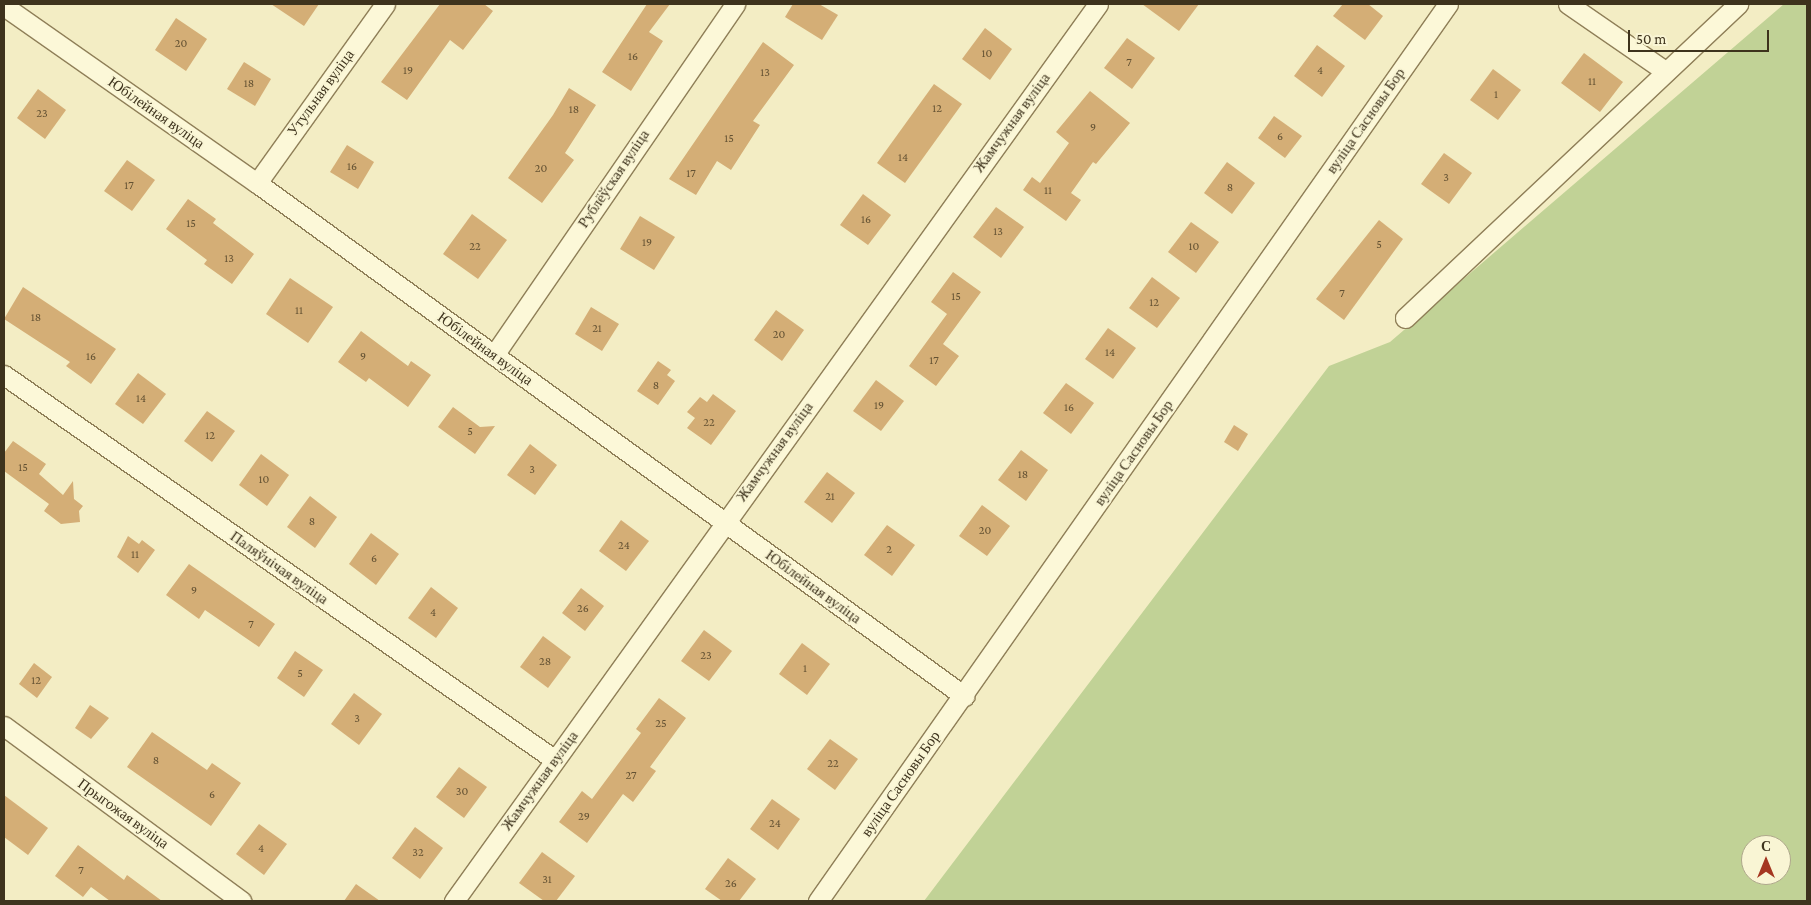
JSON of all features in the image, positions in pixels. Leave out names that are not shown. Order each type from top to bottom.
[{"type":"street","name":"Утульная вуліца","points":[[256,183],[385,4]]},
{"type":"street","name":"Рублёўская вуліца","points":[[494,355],[735,4]]},
{"type":"street","name":"Жамчужная вуліца","points":[[454,901],[1098,4]]},
{"type":"street","name":"вуліца Сасновы Бор","points":[[818,901],[964,696],[1448,4]]},
{"type":"street","points":[[1568,4],[1665,71]]},
{"type":"street","points":[[1404,318],[1738,4]]},
{"type":"street","name":"Юбілейная вуліца","points":[[4,6],[256,183],[964,696]]},
{"type":"street","name":"Паляўнічая вуліца","points":[[4,375],[555,760]]},
{"type":"street","name":"Прыгожая вуліца","points":[[4,726],[241,901]]},
{"type":"green space","points":[[1784,4],[1807,4],[1807,901],[924,901],[1329,366],[1390,342]]},
{"type":"building","points":[[271,4],[319,4],[304,26]]},
{"type":"building","points":[[440,4],[484,4],[493,11],[463,50],[450,40],[407,100],[381,82]]},
{"type":"building","points":[[647,4],[670,4],[649,32],[663,41],[631,91],[602,72]]},
{"type":"building","points":[[793,4],[819,4],[838,15],[822,40],[785,17]]},
{"type":"building","points":[[1142,4],[1199,4],[1179,31]]},
{"type":"building","points":[[1343,4],[1368,4],[1383,16],[1365,40],[1333,16]]},
{"type":"building","points":[[176,18],[207,39],[186,71],[155,50]]},
{"type":"building","points":[[985,28],[1012,49],[990,80],[962,59]]},
{"type":"building","points":[[1127,38],[1155,58],[1132,89],[1104,68]]},
{"type":"building","points":[[763,42],[794,65],[753,121],[760,125],[731,170],[717,161],[696,195],[669,179]]},
{"type":"building","points":[[1317,45],[1345,66],[1322,97],[1294,76]]},
{"type":"building","points":[[1584,53],[1623,82],[1600,112],[1561,83]]},
{"type":"building","points":[[244,62],[271,79],[255,106],[227,89]]},
{"type":"building","points":[[1493,69],[1521,90],[1498,120],[1470,100]]},
{"type":"building","points":[[934,84],[962,104],[905,183],[877,163]]},
{"type":"building","points":[[569,88],[596,105],[565,153],[574,160],[542,203],[508,178],[553,115]]},
{"type":"building","points":[[38,89],[66,110],[45,139],[17,118]]},
{"type":"building","points":[[1090,91],[1130,123],[1096,164],[1093,162],[1071,193],[1081,200],[1066,221],[1023,190],[1032,177],[1040,183],[1069,143],[1056,132]]},
{"type":"building","points":[[1274,116],[1302,136],[1285,158],[1258,138]]},
{"type":"building","points":[[347,145],[374,162],[358,189],[330,172]]},
{"type":"building","points":[[1444,153],[1472,173],[1449,204],[1421,184]]},
{"type":"building","points":[[127,160],[155,180],[132,211],[104,191]]},
{"type":"building","points":[[1227,162],[1255,183],[1232,214],[1204,193]]},
{"type":"building","points":[[863,194],[891,215],[868,245],[840,225]]},
{"type":"building","points":[[188,199],[216,219],[213,223],[254,254],[232,284],[204,264],[207,260],[166,229]]},
{"type":"building","points":[[996,207],[1024,227],[1001,258],[973,237]]},
{"type":"building","points":[[472,214],[507,240],[478,279],[443,254]]},
{"type":"building","points":[[640,216],[675,237],[654,270],[620,249]]},
{"type":"building","points":[[1379,220],[1403,239],[1344,320],[1316,299]]},
{"type":"building","points":[[1191,222],[1219,242],[1196,273],[1168,252]]},
{"type":"building","points":[[953,272],[981,292],[943,344],[959,356],[936,386],[909,366],[947,314],[931,302]]},
{"type":"building","points":[[1152,277],[1180,298],[1157,328],[1129,308]]},
{"type":"building","points":[[290,278],[333,307],[308,343],[266,314]]},
{"type":"building","points":[[23,287],[116,349],[91,384],[66,366],[70,362],[4,319]]},
{"type":"building","points":[[591,307],[619,324],[602,351],[575,334]]},
{"type":"building","points":[[776,310],[804,330],[782,361],[754,340]]},
{"type":"building","points":[[1108,328],[1136,348],[1113,379],[1085,359]]},
{"type":"building","points":[[361,331],[408,366],[411,361],[431,375],[408,407],[369,378],[366,382],[338,362]]},
{"type":"building","points":[[658,361],[671,370],[667,375],[675,381],[658,405],[637,391]]},
{"type":"building","points":[[138,373],[166,394],[143,424],[115,404]]},
{"type":"building","points":[[876,380],[904,401],[881,431],[853,411]]},
{"type":"building","points":[[1066,383],[1094,403],[1071,434],[1043,413]]},
{"type":"building","points":[[713,394],[736,411],[711,445],[687,428],[695,418],[687,412],[700,397],[707,402]]},
{"type":"building","points":[[453,407],[480,427],[495,426],[475,454],[438,427]]},
{"type":"building","points":[[207,411],[235,431],[212,462],[184,441]]},
{"type":"building","points":[[1234,425],[1248,434],[1238,451],[1224,442]]},
{"type":"building","points":[[13,441],[46,464],[39,474],[63,495],[73,481],[74,499],[83,506],[79,511],[80,522],[61,524],[44,511],[49,504],[4,471],[4,453]]},
{"type":"building","points":[[530,444],[557,465],[535,495],[507,475]]},
{"type":"building","points":[[1021,450],[1048,470],[1026,501],[998,480]]},
{"type":"building","points":[[261,454],[289,475],[267,506],[239,485]]},
{"type":"building","points":[[827,472],[855,493],[832,523],[804,502]]},
{"type":"building","points":[[310,496],[337,517],[315,548],[287,527]]},
{"type":"building","points":[[982,505],[1010,526],[987,556],[959,536]]},
{"type":"building","points":[[621,520],[649,541],[626,571],[599,551]]},
{"type":"building","points":[[887,525],[915,545],[892,576],[864,555]]},
{"type":"building","points":[[371,533],[399,554],[376,585],[349,564]]},
{"type":"building","points":[[128,536],[139,544],[142,540],[155,550],[138,573],[117,557]]},
{"type":"building","points":[[189,564],[275,624],[259,647],[205,610],[199,619],[166,595]]},
{"type":"building","points":[[431,587],[458,608],[436,638],[408,618]]},
{"type":"building","points":[[581,588],[604,606],[585,631],[562,613]]},
{"type":"building","points":[[704,630],[732,651],[709,681],[681,661]]},
{"type":"building","points":[[543,636],[571,657],[548,688],[520,667]]},
{"type":"building","points":[[802,643],[830,664],[807,695],[779,674]]},
{"type":"building","points":[[295,651],[323,670],[304,697],[277,678]]},
{"type":"building","points":[[34,663],[52,677],[37,698],[19,684]]},
{"type":"building","points":[[354,693],[382,714],[359,745],[331,724]]},
{"type":"building","points":[[659,698],[686,718],[650,767],[656,771],[633,802],[623,794],[587,843],[559,822],[582,791],[592,799],[641,733],[636,729]]},
{"type":"building","points":[[90,705],[109,718],[91,739],[75,728]]},
{"type":"building","points":[[152,732],[207,770],[212,763],[241,783],[211,826],[127,767]]},
{"type":"building","points":[[830,739],[858,759],[835,790],[807,769]]},
{"type":"building","points":[[459,767],[487,787],[464,818],[436,797]]},
{"type":"building","points":[[4,795],[48,828],[28,855],[4,837]]},
{"type":"building","points":[[772,799],[800,819],[778,850],[750,829]]},
{"type":"building","points":[[259,824],[287,844],[264,875],[236,854]]},
{"type":"building","points":[[415,827],[443,848],[420,879],[392,858]]},
{"type":"building","points":[[78,845],[124,880],[127,875],[162,901],[110,901],[91,887],[83,897],[55,876]]},
{"type":"building","points":[[542,852],[575,876],[556,901],[544,901],[519,883]]},
{"type":"building","points":[[728,858],[756,879],[739,901],[722,901],[705,889]]},
{"type":"building","points":[[356,884],[380,901],[344,901]]}]
